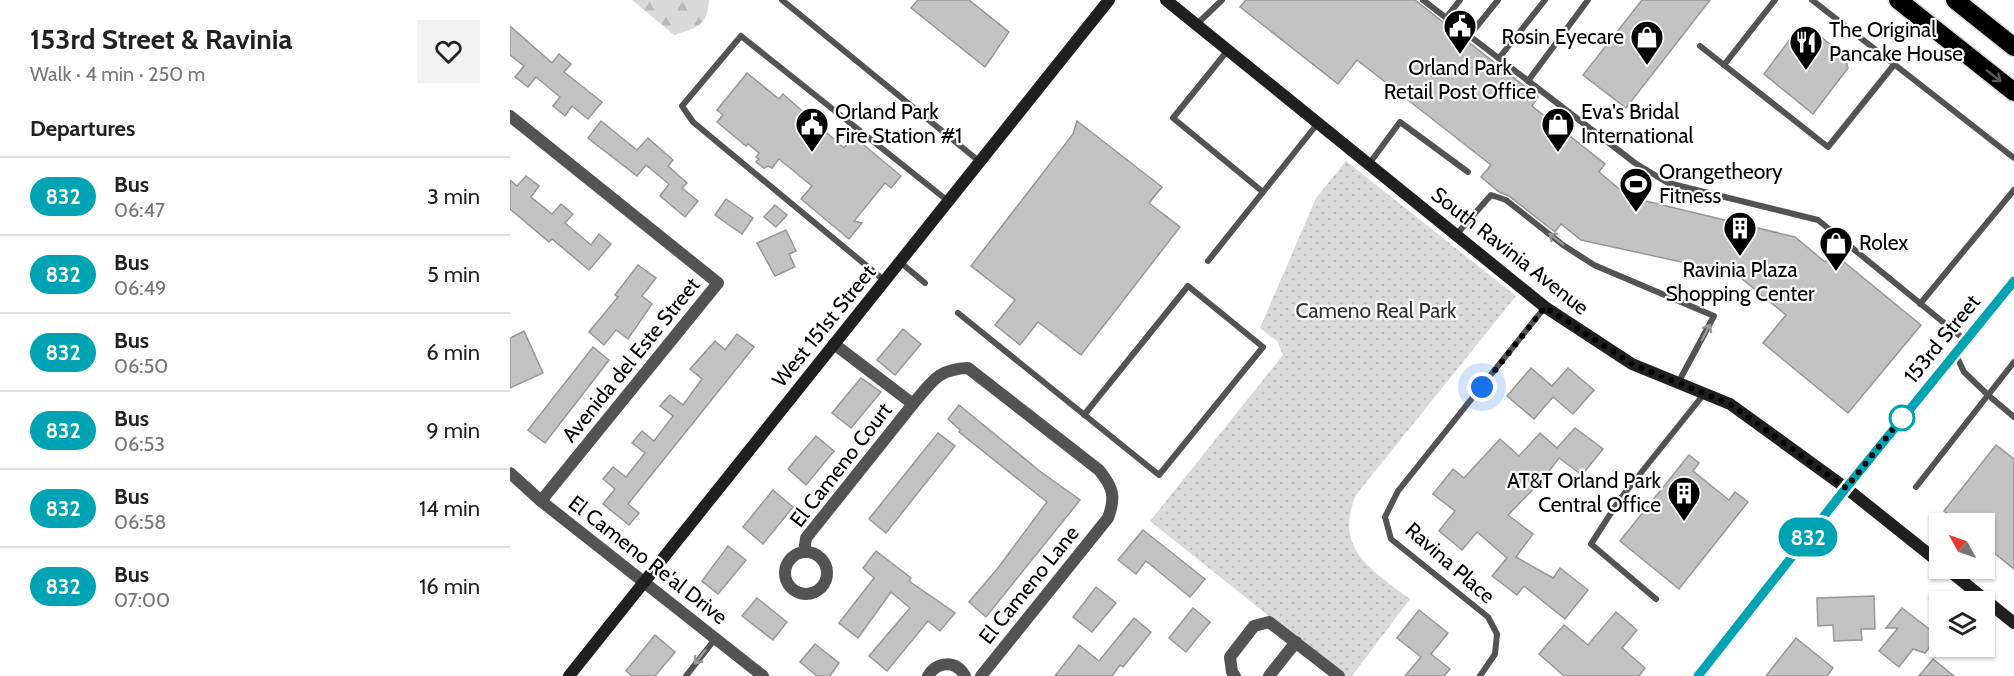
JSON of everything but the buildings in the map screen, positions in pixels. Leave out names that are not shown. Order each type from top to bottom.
[{"type":"highway","points":[[1898,0],[2014,92]]},
{"type":"highway","points":[[1956,0],[2014,47]]},
{"type":"street","name":"West 151st Street","points":[[569,676],[1109,0]]},
{"type":"street","name":"South Ravinia Avenue","points":[[1166,0],[1545,307],[1632,364],[1730,404],[1846,488],[1929,554]]},
{"type":"street","name":"Avenida del Este Street","points":[[510,116],[718,283],[541,501]]},
{"type":"street","name":"153rd Street","points":[[1698,676],[1846,488],[2014,281]]},
{"type":"street","points":[[834,344],[913,404]]},
{"type":"street","name":"El Cameno Court","points":[[804,552],[806,538],[913,404],[938,375],[953,368],[968,368],[1099,470],[1110,483],[1112,490],[1112,507],[1108,518]]},
{"type":"street","name":"El Cameno Re'al Drive","points":[[510,473],[541,501],[763,676]]},
{"type":"street","name":"El Cameno Lane","points":[[981,676],[1108,518]]},
{"type":"street","points":[[1960,579],[2014,623]]},
{"type":"street","points":[[1235,676],[1232,672],[1230,657],[1254,626],[1269,622],[1339,676]]},
{"type":"street","points":[[1269,676],[1296,642]]},
{"type":"street","points":[[928,676],[937,666],[944,664],[958,667],[965,676]]},
{"type":"lane","points":[[782,0],[980,162]]},
{"type":"lane","points":[[1196,25],[1222,0]]},
{"type":"lane","points":[[1423,0],[1635,163],[1668,183],[1818,220],[1966,341]]},
{"type":"lane","points":[[1446,18],[1460,0]]},
{"type":"lane","points":[[1469,36],[1498,0]]},
{"type":"lane","points":[[1499,58],[1545,0]]},
{"type":"lane","points":[[1528,81],[1588,0]]},
{"type":"lane","points":[[1724,64],[1775,0]]},
{"type":"lane","points":[[1812,0],[1893,66],[2014,158]]},
{"type":"lane","points":[[885,280],[693,122],[682,106],[741,36],[949,201]]},
{"type":"lane","points":[[1700,46],[1828,147],[1893,66]]},
{"type":"lane","points":[[1228,51],[1173,118],[1263,192]]},
{"type":"lane","points":[[1369,164],[1400,122],[1468,172]]},
{"type":"lane","points":[[1208,261],[1318,123]]},
{"type":"lane","points":[[1920,304],[2014,190]]},
{"type":"lane","points":[[1456,235],[1491,195],[1506,200],[1563,245],[1594,265],[1714,316],[1678,383]]},
{"type":"lane","points":[[900,262],[925,283]]},
{"type":"lane","points":[[958,313],[1084,415],[1159,475],[1263,347],[1188,286],[1084,415]]},
{"type":"lane","name":"Ravina Place","points":[[1480,676],[1495,654],[1497,634],[1488,617],[1391,539],[1385,517],[1398,491],[1545,307]]},
{"type":"lane","points":[[1955,353],[1964,372],[2014,417]]},
{"type":"lane","points":[[1916,486],[2014,362]]},
{"type":"lane","points":[[1656,599],[1591,544],[1620,499],[1704,394]]},
{"type":"lane","points":[[686,676],[715,638]]},
{"type":"green space","points":[[632,0],[709,0],[706,15],[699,25],[674,35]]},
{"type":"green space","name":"Cameno Real Park","points":[[1346,161],[1516,296],[1356,495],[1350,514],[1349,530],[1353,544],[1370,568],[1410,599],[1352,676],[1344,676],[1150,521],[1283,355],[1277,341],[1260,328],[1316,198]]},
{"type":"bus line","name":"832","points":[[1698,676],[1846,488],[2014,281]]},
{"type":"place","name":"Orland Park Retail Post Office","points":[[1460,55]]},
{"type":"place","name":"Rosin Eyecare","points":[[1647,66]]},
{"type":"place","name":"The Original Pancake House","points":[[1806,71]]},
{"type":"place","name":"Orland Park Fire Station #1","points":[[812,153]]},
{"type":"place","name":"Eva's Bridal International","points":[[1558,153]]},
{"type":"place","name":"Orangetheory Fitness","points":[[1636,213]]},
{"type":"place","name":"Ravinia Plaza Shopping Center","points":[[1740,257]]},
{"type":"place","name":"Rolex","points":[[1836,272]]},
{"type":"place","name":"AT&T Orland Park Central Office","points":[[1684,522]]},
{"type":"route","points":[[1482,387],[1545,307],[1632,364],[1730,404],[1846,488],[1902,418]]}]
